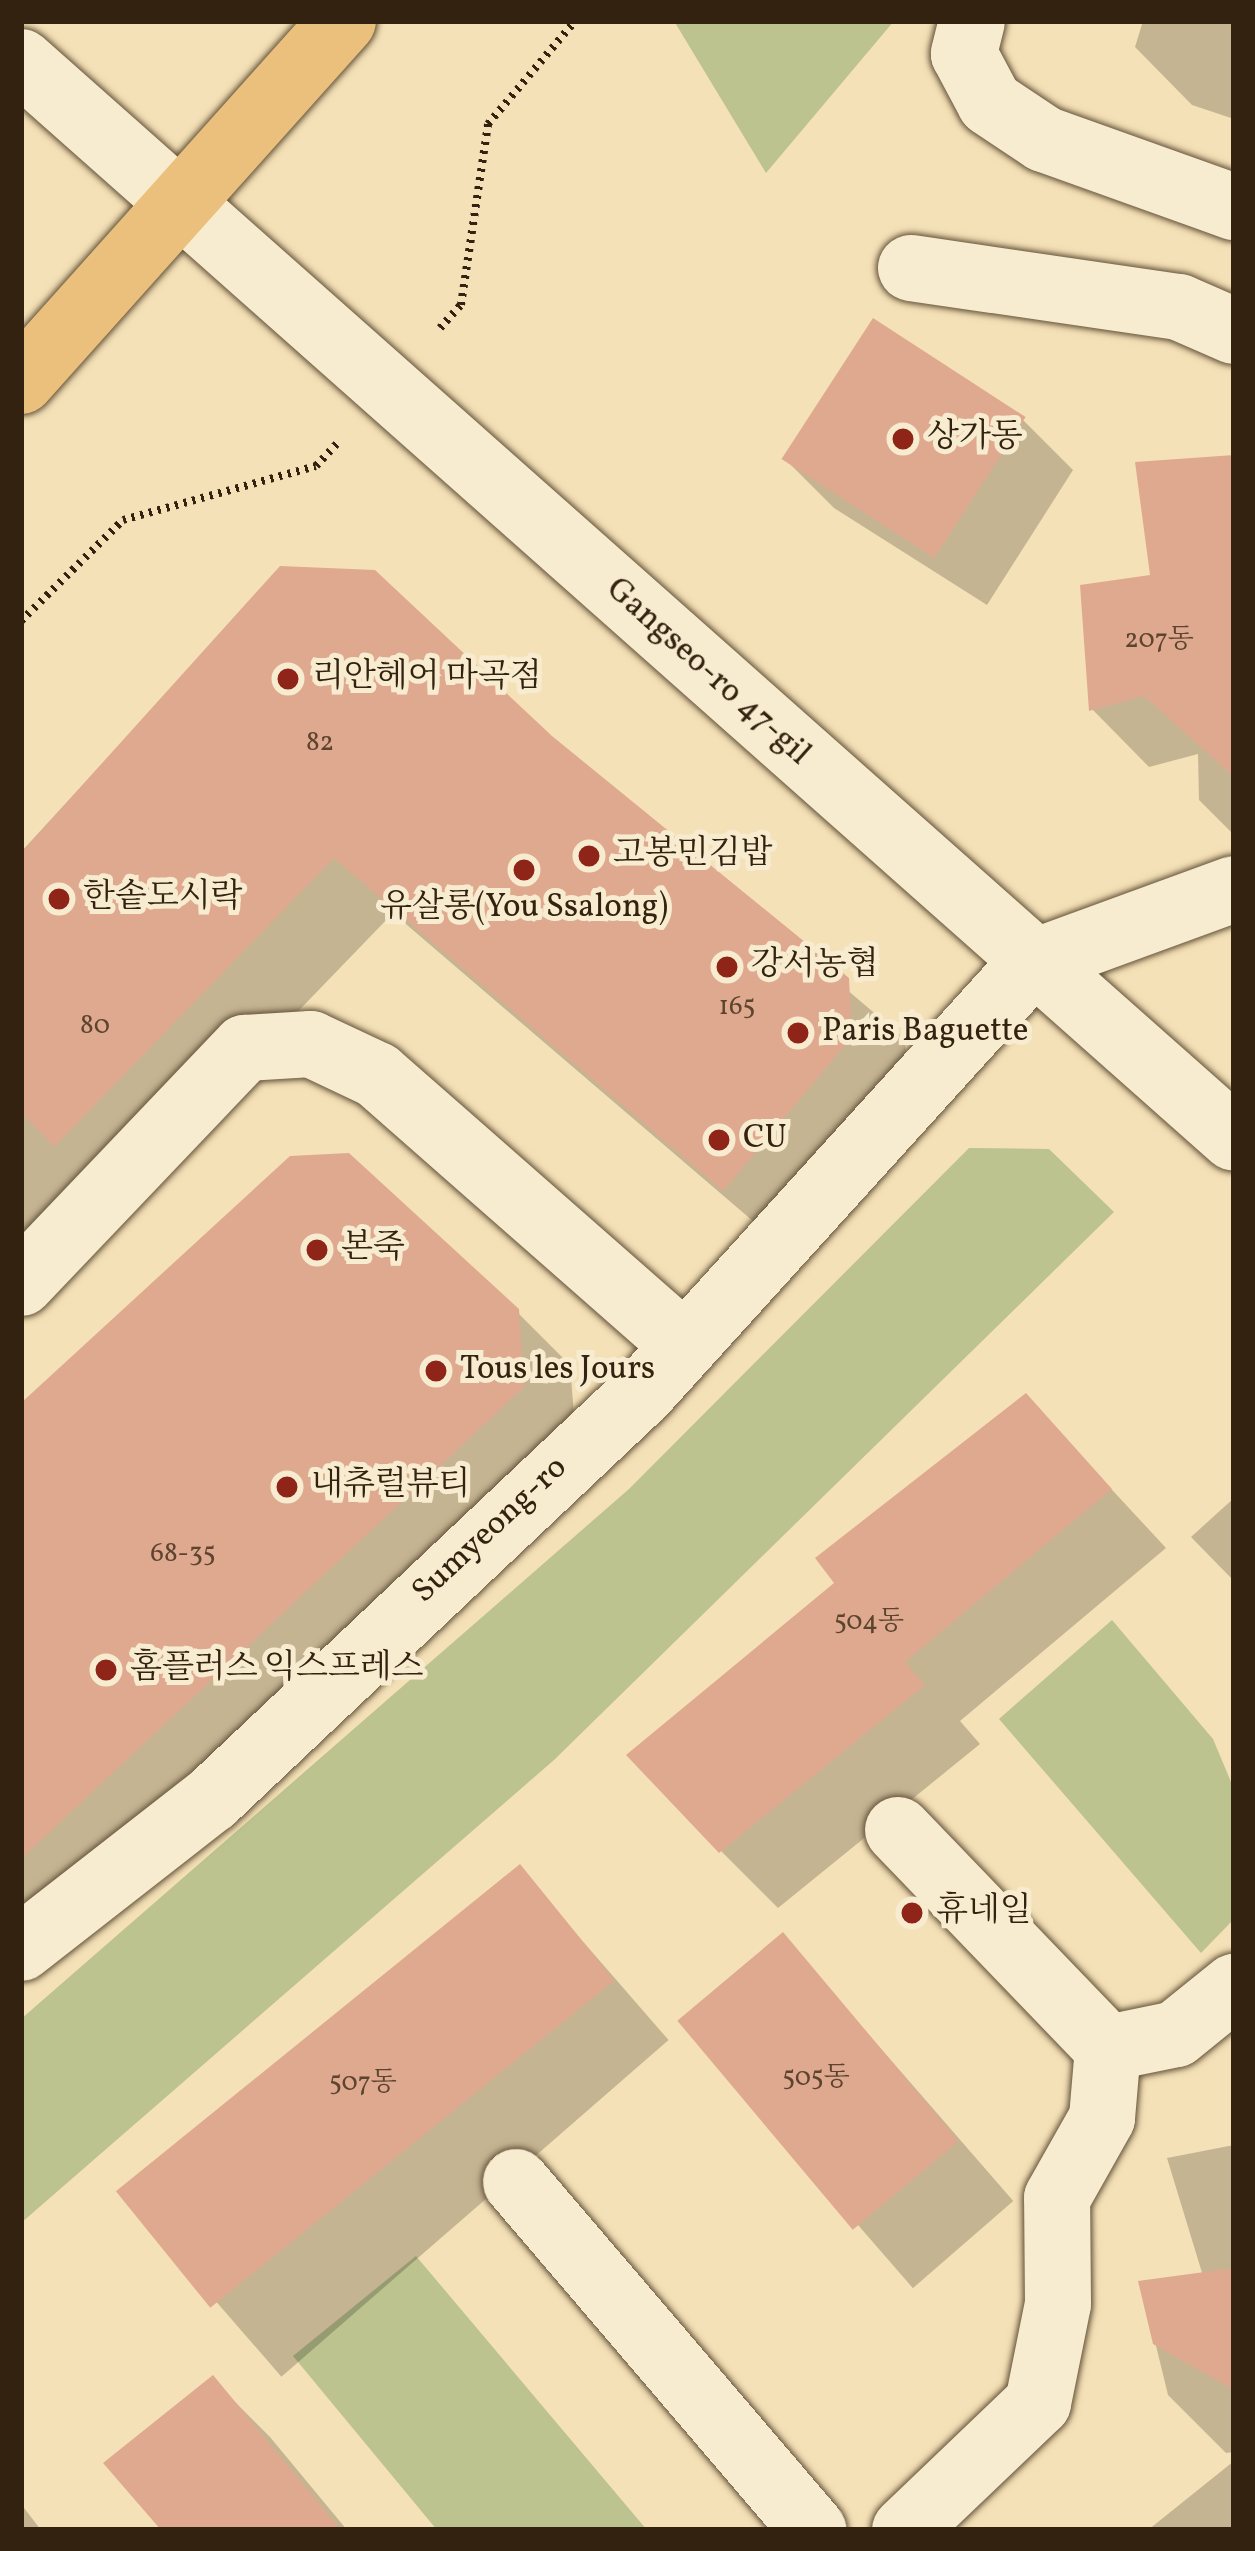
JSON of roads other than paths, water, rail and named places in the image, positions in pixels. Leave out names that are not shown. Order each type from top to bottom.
[{"type":"main road","points":[[21,381],[343,21]]},
{"type":"street","points":[[972,21],[964,54],[990,103],[1044,139],[1234,207]]},
{"type":"street","name":"Gangseo-ro 47-gil","points":[[21,62],[1234,1138]]},
{"type":"street","points":[[911,268],[1178,307],[1234,332]]},
{"type":"street","points":[[1032,963],[1234,889]]},
{"type":"street","name":"Sumyeong-ro","points":[[21,1948],[212,1799],[685,1346],[1032,963]]},
{"type":"street","points":[[21,1282],[245,1048],[311,1044],[376,1075],[685,1346]]},
{"type":"street","points":[[898,1830],[1108,2048],[1102,2118],[1057,2198],[1058,2304],[1038,2403],[904,2530]]},
{"type":"street","points":[[1108,2048],[1176,2034],[1234,1988]]},
{"type":"street","points":[[516,2182],[813,2530]]},
{"type":"place","name":"상가동","points":[[903,439]]},
{"type":"place","name":"리안헤어 마곡점","points":[[288,679]]},
{"type":"place","name":"고봉민김밥","points":[[589,856]]},
{"type":"place","name":"유살롱(You Ssalong)","points":[[524,870]]},
{"type":"place","name":"한솥도시락","points":[[59,899]]},
{"type":"place","name":"강서농협","points":[[727,967]]},
{"type":"place","name":"Paris Baguette","points":[[798,1033]]},
{"type":"place","name":"CU","points":[[719,1140]]},
{"type":"place","name":"본죽","points":[[317,1250]]},
{"type":"place","name":"Tous les Jours","points":[[436,1371]]},
{"type":"place","name":"내츄럴뷰티","points":[[287,1487]]},
{"type":"place","name":"홈플러스 익스프레스","points":[[106,1670]]},
{"type":"place","name":"휴네일","points":[[912,1913]]}]
